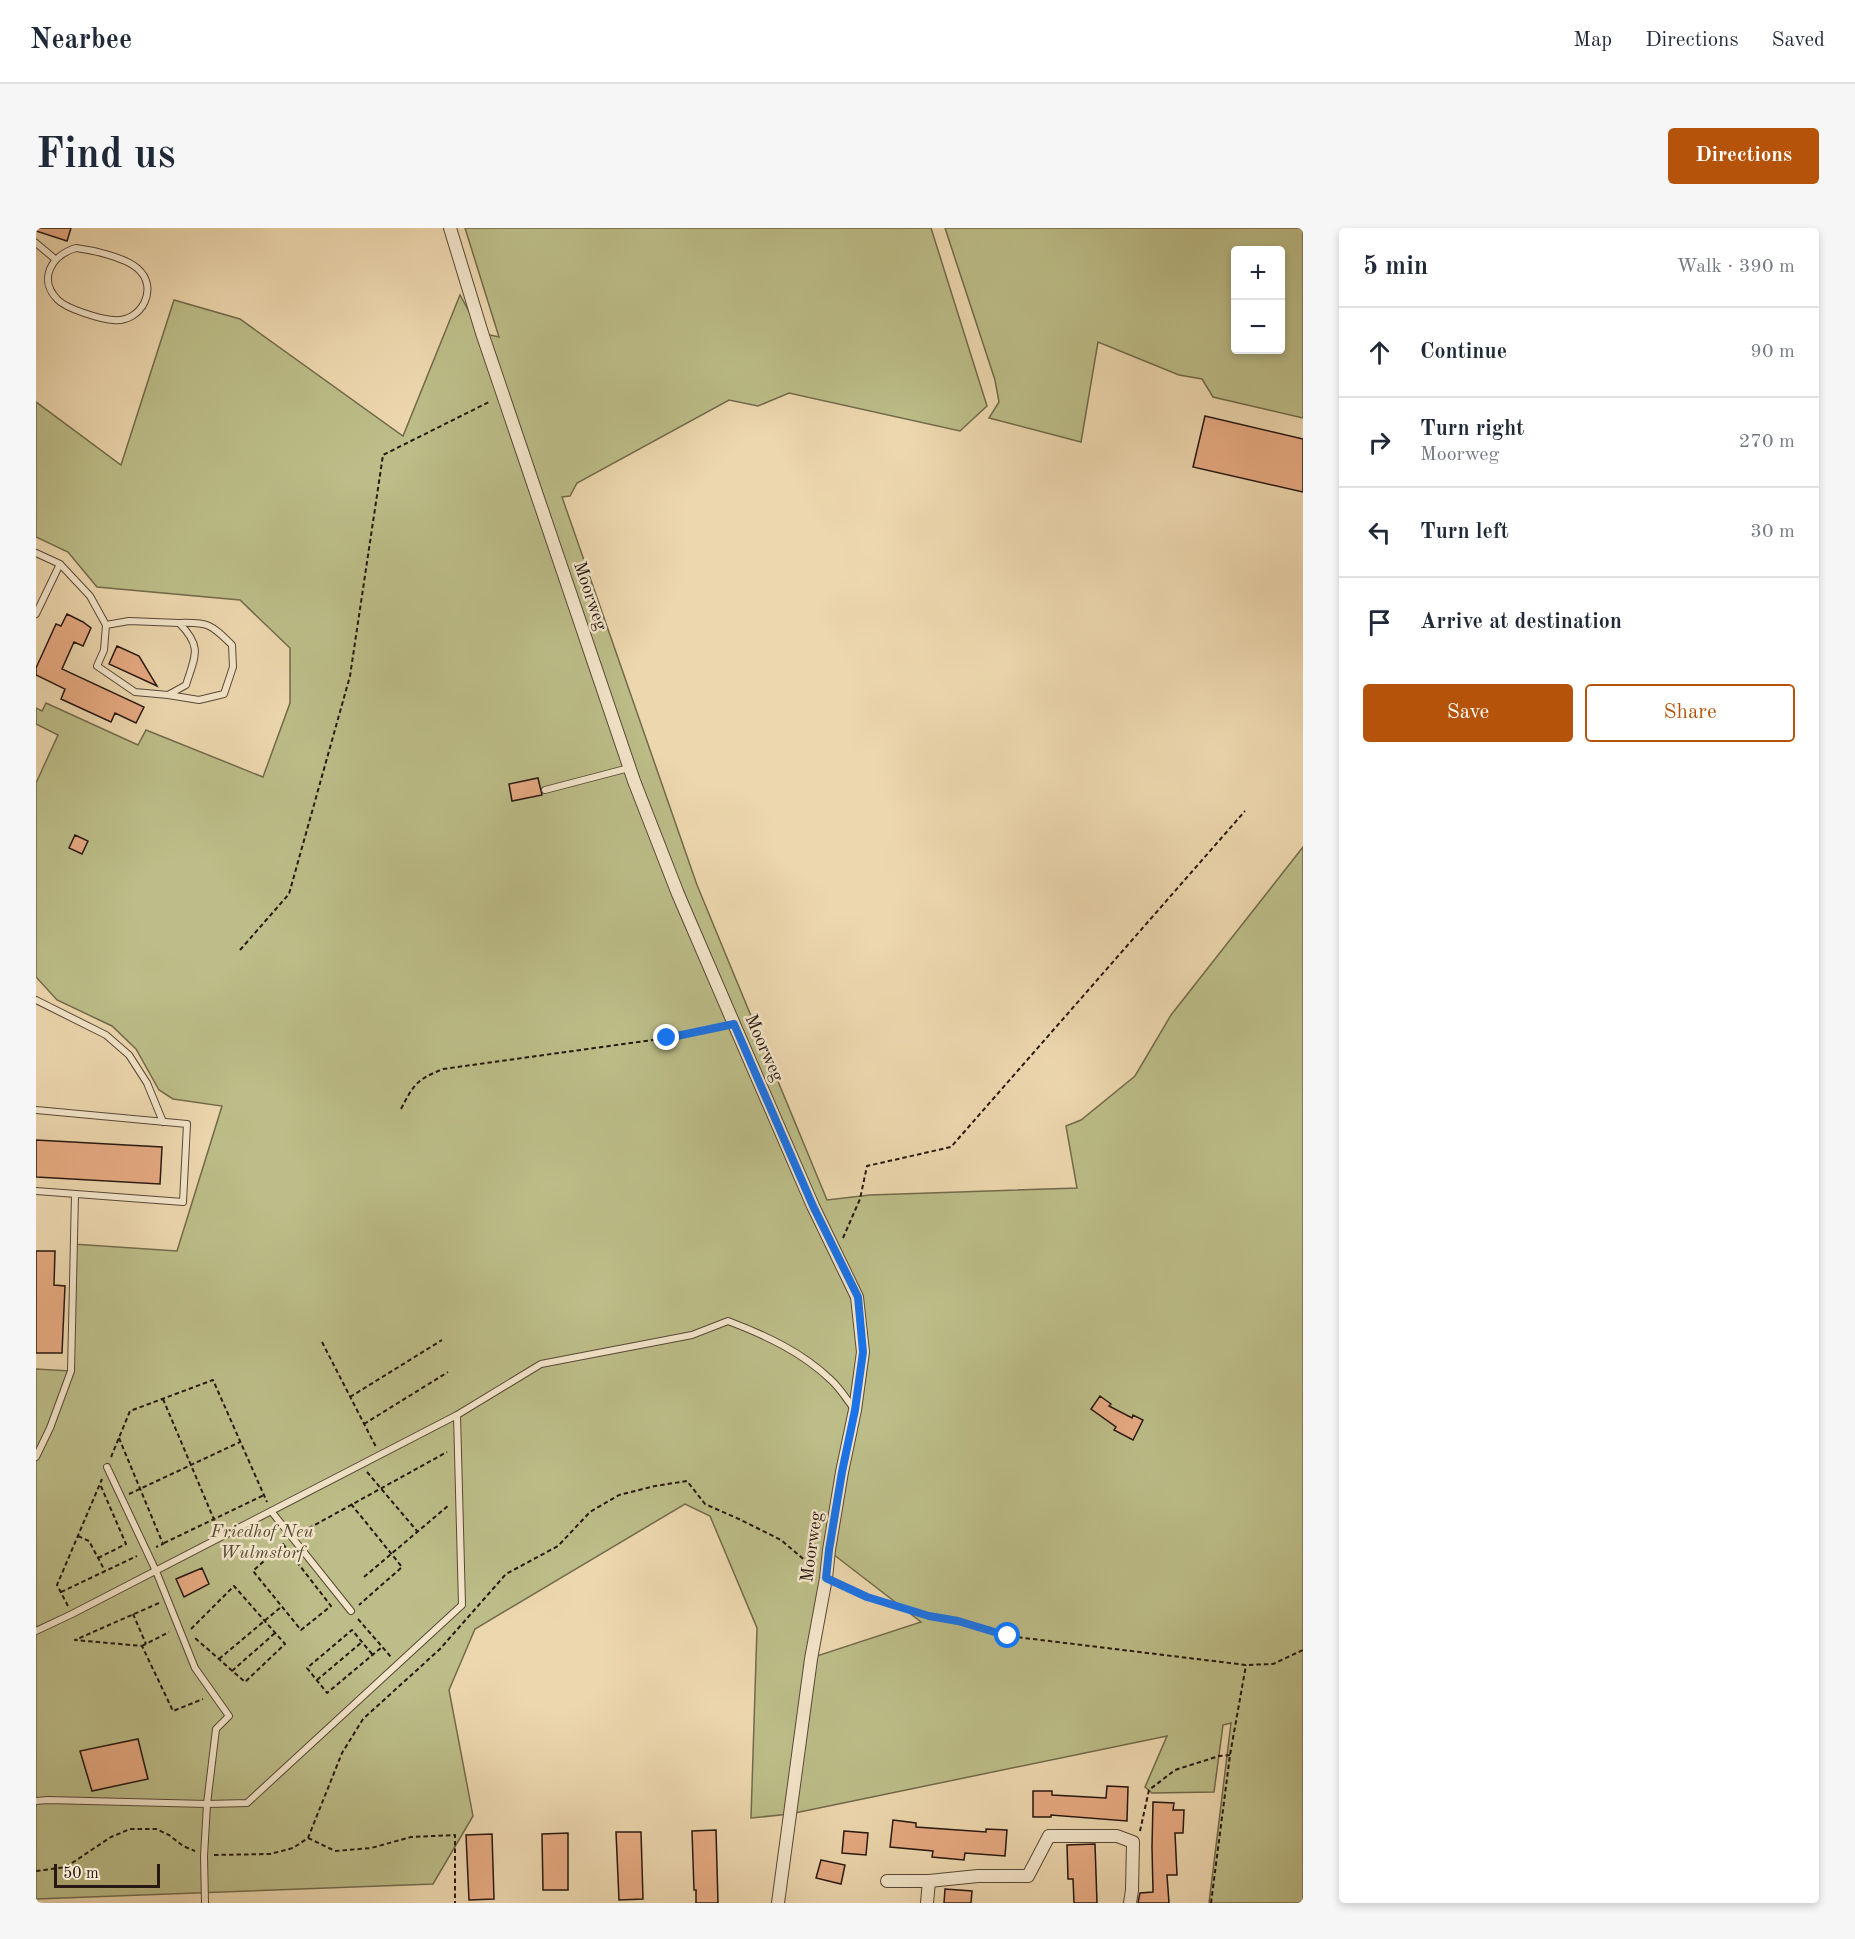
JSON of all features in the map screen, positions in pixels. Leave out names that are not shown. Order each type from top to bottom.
[{"type":"street","name":"Moorweg","points":[[450,228],[502,395],[629,768],[678,894],[734,1024],[836,1254],[858,1297],[863,1352],[811,1659],[778,1903]]},
{"type":"street","points":[[887,1881],[1028,1876],[1048,1836],[1117,1836],[1133,1842],[1130,1903]]},
{"type":"street","points":[[927,1903],[929,1881]]},
{"type":"lane","points":[[36,243],[55,259]]},
{"type":"lane","points":[[76,248],[126,262],[137,268],[144,277],[147,288],[146,300],[141,310],[131,318],[120,321],[108,320],[58,301],[51,292],[48,280],[55,259],[65,251],[76,248]]},
{"type":"lane","points":[[36,553],[60,564],[90,596],[106,625],[104,650],[97,666],[135,692],[199,700],[224,694],[232,667],[232,645],[216,629],[202,622],[129,621],[106,625]]},
{"type":"lane","points":[[36,614],[60,564]]},
{"type":"lane","points":[[168,695],[186,685],[196,652],[191,635],[179,623]]},
{"type":"lane","points":[[545,790],[629,768]]},
{"type":"lane","points":[[36,1000],[106,1035],[129,1055],[147,1083],[163,1122]]},
{"type":"lane","points":[[36,1110],[188,1124],[183,1202],[36,1191]]},
{"type":"lane","points":[[36,1457],[50,1428],[71,1371],[75,1194]]},
{"type":"lane","points":[[36,1631],[457,1415],[541,1364],[692,1335],[728,1322],[766,1337],[806,1359],[832,1381],[855,1410]]},
{"type":"lane","points":[[36,1801],[247,1803],[462,1605],[457,1415]]},
{"type":"lane","points":[[107,1467],[156,1571],[195,1668],[230,1716],[216,1729],[207,1804],[204,1856],[205,1903]]},
{"type":"lane","points":[[271,1511],[351,1611]]},
{"type":"path","points":[[240,950],[289,894],[350,676],[383,454],[502,395]]},
{"type":"path","points":[[836,1254],[860,1199],[867,1166],[951,1148],[1245,811]]},
{"type":"path","points":[[401,1109],[411,1088],[422,1078],[443,1070],[667,1038],[734,1024]]},
{"type":"path","points":[[350,1397],[442,1340]]},
{"type":"path","points":[[322,1342],[380,1455]]},
{"type":"path","points":[[364,1424],[448,1372]]},
{"type":"path","points":[[72,1614],[57,1584],[130,1411],[213,1380],[271,1511]]},
{"type":"path","points":[[163,1399],[221,1537]]},
{"type":"path","points":[[119,1438],[163,1544]]},
{"type":"path","points":[[122,1498],[240,1442]]},
{"type":"path","points":[[292,1538],[458,1446]]},
{"type":"path","points":[[361,1465],[417,1531]]},
{"type":"path","points":[[440,1649],[506,1574],[558,1546],[590,1512],[619,1495],[687,1481],[705,1504],[781,1540],[826,1578],[878,1600],[929,1616],[958,1621],[1008,1636],[1246,1665],[1273,1664],[1303,1650]]},
{"type":"path","points":[[98,1558],[126,1544],[100,1483]]},
{"type":"path","points":[[61,1593],[264,1495]]},
{"type":"path","points":[[364,1577],[459,1496]]},
{"type":"path","points":[[351,1504],[402,1567],[351,1611],[391,1658]]},
{"type":"path","points":[[78,1536],[89,1541],[105,1571]]},
{"type":"path","points":[[284,1544],[331,1606],[301,1630],[282,1606],[253,1570],[284,1544]]},
{"type":"path","points":[[234,1586],[264,1620],[285,1644],[245,1682],[188,1632],[234,1586]]},
{"type":"path","points":[[161,1602],[75,1640],[142,1646],[174,1630],[177,1636],[182,1634]]},
{"type":"path","points":[[219,1659],[282,1606]]},
{"type":"path","points":[[134,1614],[146,1644]]},
{"type":"path","points":[[372,1654],[352,1630],[307,1668],[327,1693],[381,1647]]},
{"type":"path","points":[[232,1671],[275,1633]]},
{"type":"path","points":[[317,1680],[362,1642]]},
{"type":"path","points":[[142,1646],[173,1711],[204,1699]]},
{"type":"path","points":[[1211,1903],[1230,1755],[1246,1665]]},
{"type":"path","points":[[1133,1842],[1139,1832],[1149,1790],[1175,1770],[1219,1756],[1230,1755]]},
{"type":"path","points":[[308,1838],[335,1851],[371,1848],[411,1837],[455,1835],[455,1903]]},
{"type":"green space","name":"Friedhof Neu Wulmstorf","points":[[465,228],[931,228],[987,406],[960,431],[789,393],[758,406],[729,400],[577,483],[570,496],[562,497],[697,885],[827,1200],[870,1195],[1077,1188],[1066,1126],[1081,1120],[1135,1076],[1171,1015],[1303,847],[1303,1903],[1209,1903],[1231,1723],[1223,1725],[1214,1792],[1152,1793],[1145,1787],[1167,1736],[790,1814],[751,1818],[757,1628],[710,1516],[685,1504],[475,1629],[449,1690],[473,1816],[433,1884],[36,1899],[36,1369],[70,1371],[73,1244],[177,1251],[222,1106],[173,1099],[159,1090],[136,1049],[112,1026],[57,1000],[36,977],[36,783],[58,735],[36,724],[36,708],[42,711],[46,703],[138,745],[146,730],[263,777],[290,703],[290,648],[240,600],[97,587],[68,552],[36,537],[36,402],[121,465],[174,300],[240,319],[403,436],[460,295],[481,333],[499,337]],"holes":[[[829,1551],[921,1622],[811,1658]]]},
{"type":"green space","points":[[945,228],[1303,228],[1303,418],[1213,397],[1202,379],[1179,375],[1098,342],[1081,442],[989,418],[999,402],[995,380]]},
{"type":"building","points":[[36,228],[71,228],[67,241],[36,231]]},
{"type":"building","points":[[1205,416],[1303,439],[1303,492],[1193,467]]},
{"type":"building","points":[[67,614],[91,628],[83,646],[74,642],[62,669],[144,707],[136,723],[115,713],[111,722],[61,699],[65,689],[36,675],[36,668],[56,624],[61,626]]},
{"type":"building","points":[[117,646],[139,656],[157,686],[109,664]]},
{"type":"building","points":[[538,778],[542,795],[512,801],[509,784]]},
{"type":"building","points":[[75,835],[88,841],[82,854],[69,848]]},
{"type":"building","points":[[36,1140],[162,1147],[160,1184],[36,1177]]},
{"type":"building","points":[[36,1251],[55,1251],[54,1285],[65,1286],[62,1353],[36,1353]]},
{"type":"building","points":[[1100,1396],[1111,1404],[1109,1406],[1132,1418],[1133,1415],[1143,1420],[1133,1440],[1114,1430],[1116,1427],[1091,1409]]},
{"type":"building","points":[[202,1568],[209,1584],[184,1597],[176,1579]]},
{"type":"building","points":[[138,1739],[148,1779],[92,1791],[80,1751]]},
{"type":"building","points":[[1107,1786],[1128,1787],[1127,1821],[1051,1815],[1051,1817],[1033,1817],[1033,1791],[1052,1791],[1052,1795],[1106,1798]]},
{"type":"building","points":[[1153,1802],[1174,1803],[1173,1810],[1184,1810],[1183,1833],[1175,1833],[1177,1875],[1167,1875],[1169,1903],[1138,1903],[1140,1893],[1153,1892]]},
{"type":"building","points":[[893,1820],[916,1823],[916,1827],[986,1832],[986,1829],[1007,1830],[1005,1856],[965,1853],[964,1860],[932,1857],[933,1851],[890,1847]]},
{"type":"building","points":[[716,1830],[718,1903],[696,1903],[692,1831]]},
{"type":"building","points":[[844,1831],[868,1833],[866,1855],[842,1853]]},
{"type":"building","points":[[616,1832],[641,1832],[643,1899],[619,1900]]},
{"type":"building","points":[[568,1833],[568,1890],[543,1890],[542,1834]]},
{"type":"building","points":[[492,1834],[494,1899],[469,1900],[466,1835]]},
{"type":"building","points":[[1095,1844],[1097,1903],[1074,1903],[1073,1879],[1068,1879],[1067,1845]]},
{"type":"building","points":[[821,1860],[845,1865],[841,1884],[816,1878]]},
{"type":"building","points":[[945,1889],[972,1891],[971,1903],[944,1903]]},
{"type":"route","points":[[667,1038],[734,1024],[813,1206],[858,1297],[863,1352],[826,1578],[867,1597],[1008,1636]]}]
